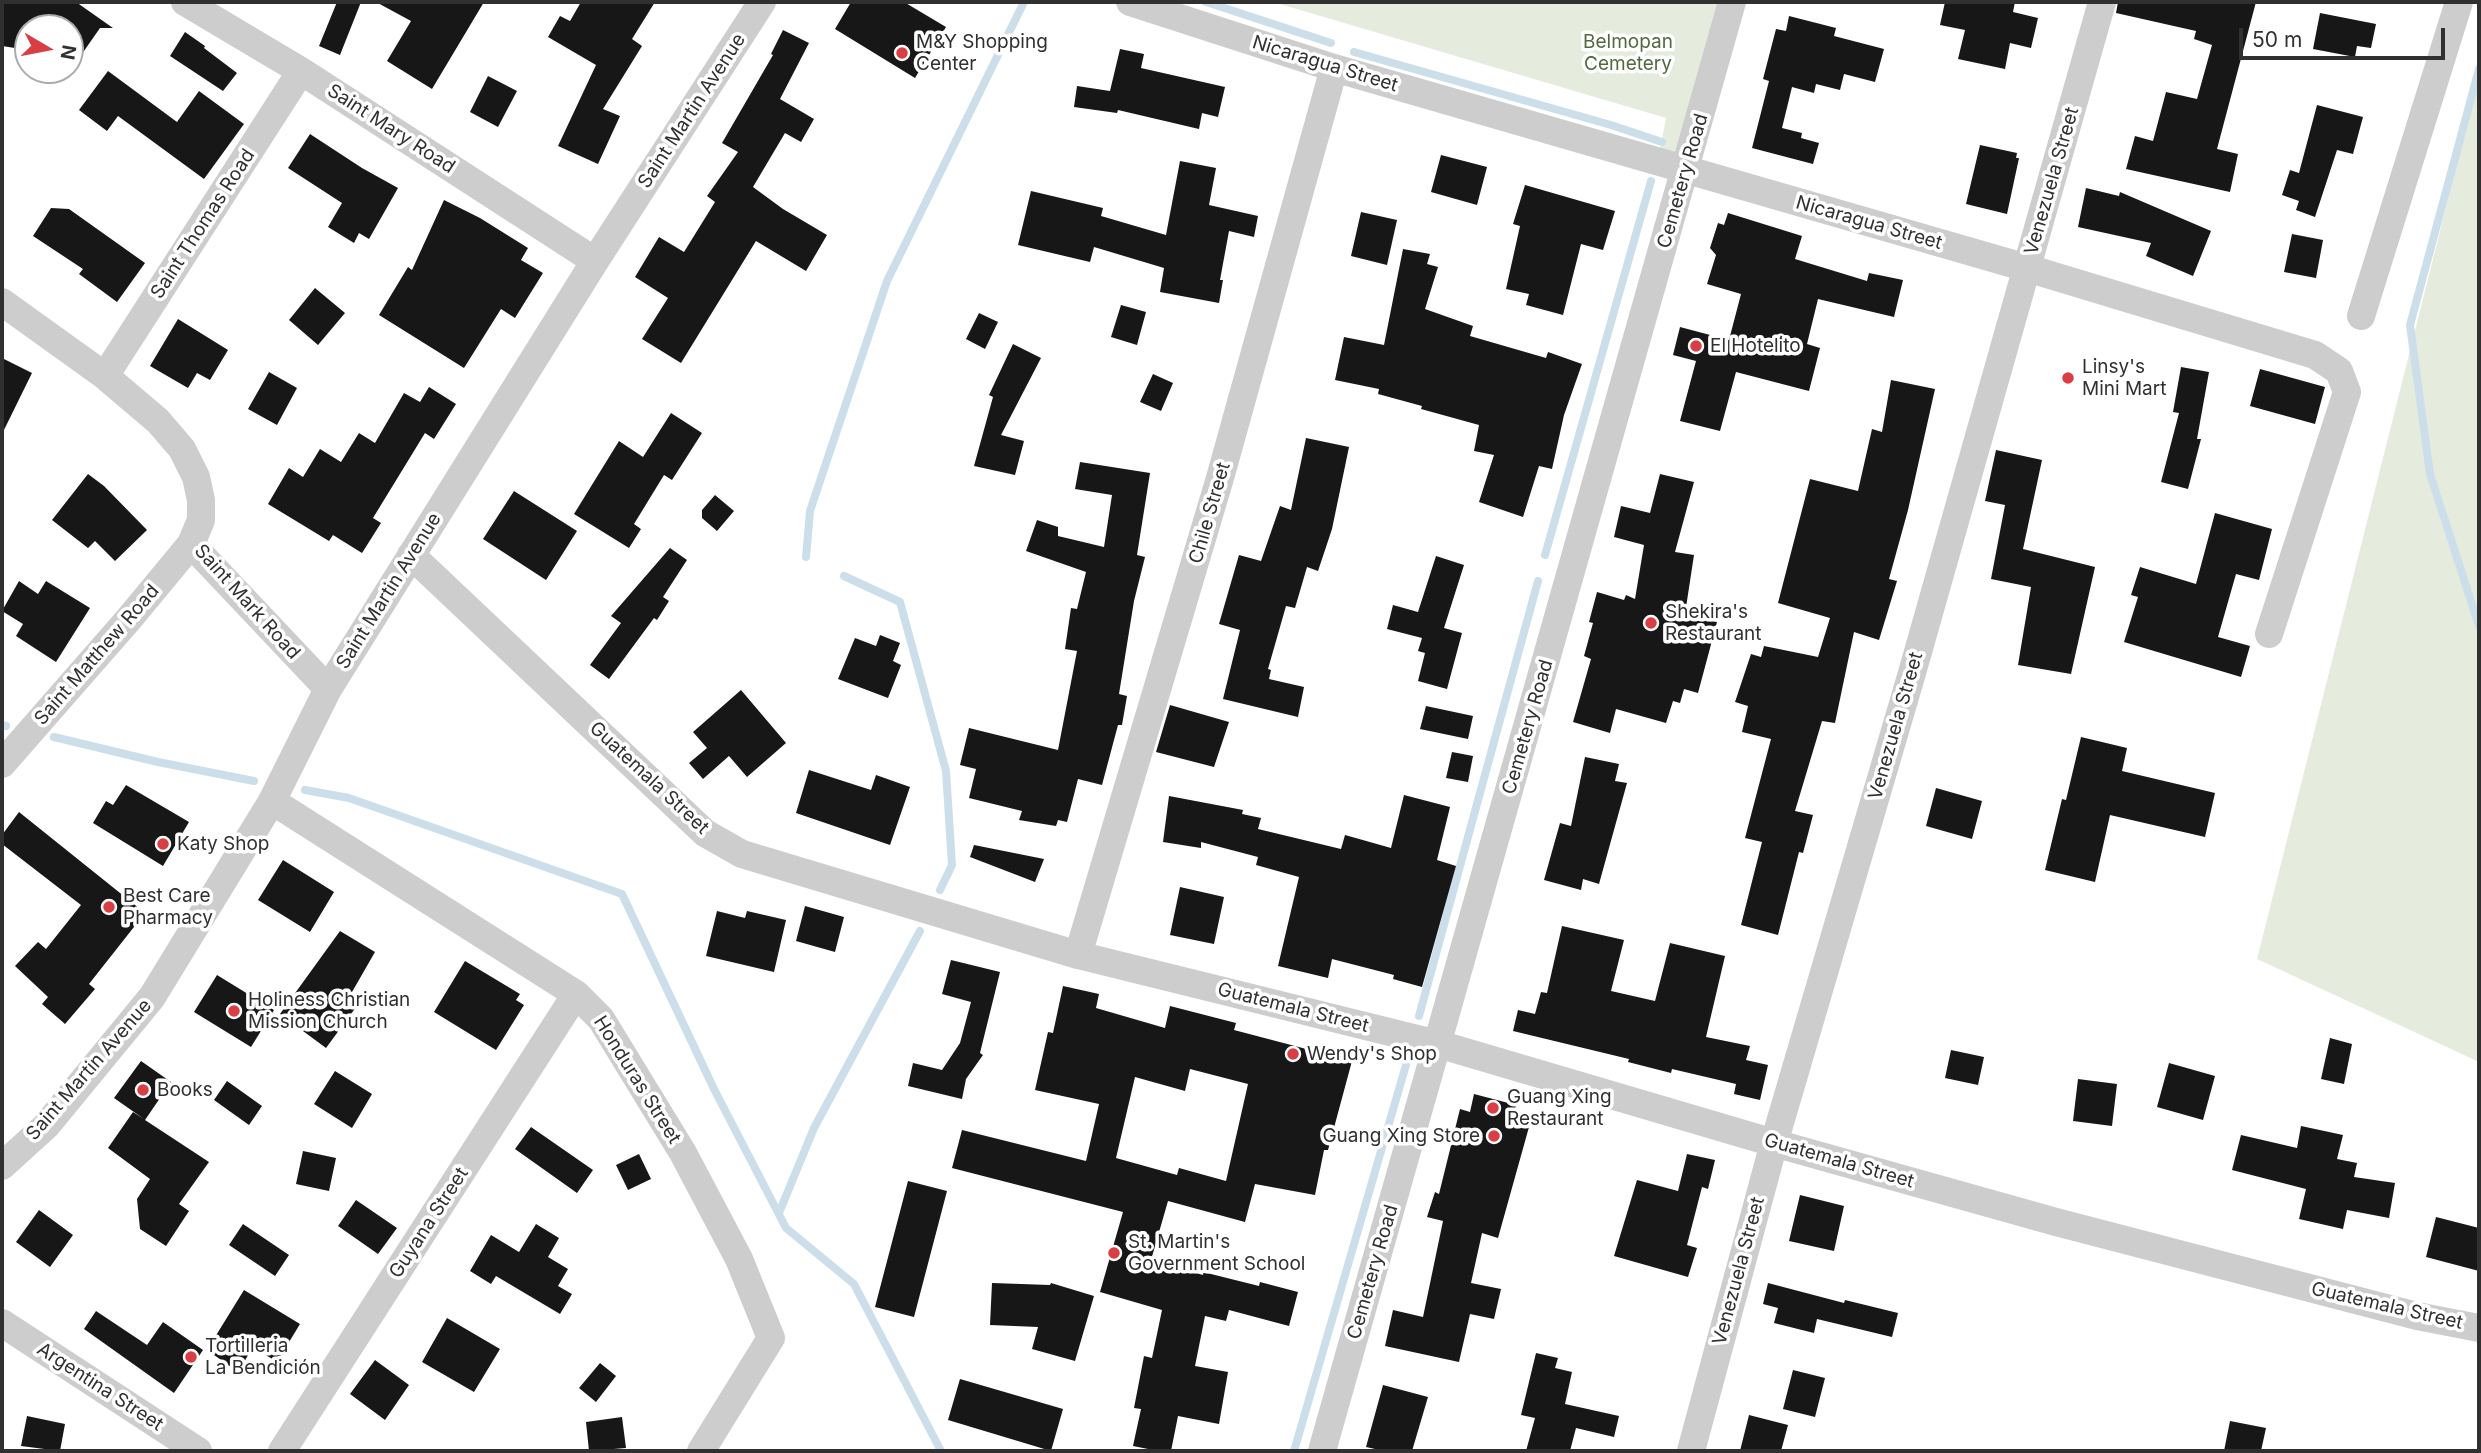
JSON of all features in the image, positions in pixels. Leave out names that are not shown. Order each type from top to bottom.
[{"type":"street","name":"Saint Mary Road","points":[[185,2],[301,71],[595,261]]},
{"type":"street","name":"Saint Martin Avenue","points":[[2,1166],[46,1126],[152,997],[272,801],[328,689],[595,261],[762,2]]},
{"type":"street","name":"Nicaragua Street","points":[[1130,2],[1334,68],[2027,268],[2315,355],[2339,371],[2347,392],[2269,634]]},
{"type":"street","name":"Cemetery Road","points":[[1322,1451],[1687,170],[1732,2]]},
{"type":"street","name":"Venezuela Street","points":[[1691,1451],[1773,1143],[1916,660],[2102,2]]},
{"type":"street","points":[[2361,317],[2459,2]]},
{"type":"street","name":"Chile Street","points":[[1078,955],[1220,478],[1334,68]]},
{"type":"street","name":"Saint Thomas Road","points":[[105,376],[301,71]]},
{"type":"street","name":"Saint Mark Road","points":[[2,302],[105,376],[158,421],[182,449],[196,477],[201,500],[201,520],[191,544],[328,689]]},
{"type":"street","name":"Saint Matthew Road","points":[[2,764],[191,544]]},
{"type":"street","name":"Guatemala Street","points":[[411,555],[705,833],[742,853],[1078,955],[1438,1044],[1773,1143],[2108,1236],[2417,1316],[2479,1328]]},
{"type":"street","name":"Honduras Street","points":[[272,801],[576,994],[601,1020],[683,1153],[739,1259],[771,1338],[701,1451]]},
{"type":"street","name":"Guyana Street","points":[[282,1451],[576,994]]},
{"type":"street","name":"Argentina Street","points":[[2,1323],[198,1451]]},
{"type":"green space","name":"Belmopan Cemetery","points":[[1273,2],[1733,2],[1685,164],[1658,160],[1666,118]]},
{"type":"green space","points":[[2479,76],[2479,1062],[2257,959]]},
{"type":"building","points":[[2,2],[76,2],[113,28],[100,28],[84,51],[84,14],[14,14],[14,48],[2,46]]},
{"type":"building","points":[[337,2],[361,2],[340,55],[319,46]]},
{"type":"building","points":[[376,2],[484,2],[432,89],[387,61],[411,21]]},
{"type":"building","points":[[581,2],[655,2],[632,39],[642,46],[603,109],[620,116],[598,164],[558,146],[596,65],[548,37],[560,16],[570,21]]},
{"type":"building","name":"M&Y Shopping Center","points":[[851,2],[904,2],[946,27],[915,78],[835,29]]},
{"type":"building","points":[[1945,2],[2015,2],[2013,12],[2038,18],[2031,48],[2010,43],[2005,69],[1958,59],[1965,30],[1940,25]]},
{"type":"building","points":[[2118,2],[2256,2],[2217,149],[2238,154],[2230,192],[2126,169],[2135,136],[2153,141],[2166,92],[2197,99],[2212,45],[2194,39],[2196,31],[2116,13]]},
{"type":"building","points":[[2320,13],[2376,24],[2371,48],[2357,46],[2355,57],[2313,49]]},
{"type":"building","points":[[1789,16],[1836,28],[1834,36],[1884,49],[1875,82],[1844,74],[1840,90],[1816,84],[1814,93],[1792,87],[1782,128],[1802,133],[1801,138],[1819,143],[1813,164],[1752,148],[1769,81],[1763,79],[1776,29],[1786,31]]},
{"type":"building","points":[[783,30],[809,43],[780,99],[814,119],[801,142],[785,133],[753,187],[783,209],[827,235],[806,271],[756,241],[681,363],[642,339],[668,298],[635,277],[659,237],[684,252],[715,202],[707,196],[738,152],[722,143],[773,55],[771,54]]},
{"type":"building","points":[[185,32],[237,73],[223,91],[170,56]]},
{"type":"building","points":[[1120,49],[1144,54],[1141,68],[1225,87],[1218,117],[1202,113],[1199,129],[1118,110],[1117,113],[1074,107],[1077,86],[1110,91]]},
{"type":"building","points":[[108,71],[177,122],[199,91],[244,124],[204,179],[118,116],[107,131],[79,110]]},
{"type":"building","points":[[488,76],[517,91],[498,127],[470,112]]},
{"type":"building","points":[[2317,105],[2363,117],[2353,154],[2337,150],[2315,217],[2296,210],[2299,201],[2282,195],[2290,170],[2299,173]]},
{"type":"building","points":[[310,134],[398,188],[369,239],[359,233],[354,243],[328,227],[342,203],[288,168]]},
{"type":"building","points":[[1980,145],[2017,153],[2016,158],[2019,158],[2007,214],[1966,204]]},
{"type":"building","points":[[1441,155],[1487,167],[1477,205],[1431,192]]},
{"type":"building","points":[[1180,161],[1216,168],[1209,205],[1258,216],[1254,237],[1229,231],[1220,280],[1223,280],[1219,303],[1160,292],[1164,268],[1094,247],[1090,262],[1018,245],[1031,191],[1103,208],[1101,216],[1166,235]]},
{"type":"building","points":[[1525,185],[1615,211],[1603,250],[1581,244],[1563,315],[1526,305],[1529,294],[1506,289],[1520,226],[1513,224]]},
{"type":"building","points":[[2086,188],[2119,196],[2120,192],[2211,231],[2193,276],[2146,256],[2151,243],[2078,227]]},
{"type":"building","points":[[444,200],[480,218],[528,248],[521,260],[543,273],[515,318],[501,309],[464,368],[379,315],[408,267],[412,270]]},
{"type":"building","points":[[51,208],[69,209],[145,263],[117,302],[79,274],[83,269],[33,236]]},
{"type":"building","points":[[1361,212],[1397,220],[1387,265],[1351,256]]},
{"type":"building","points":[[1728,213],[1802,236],[1795,259],[1867,281],[1869,273],[1903,280],[1894,317],[1818,299],[1807,344],[1820,348],[1809,391],[1736,372],[1720,431],[1680,421],[1696,361],[1673,355],[1680,327],[1729,340],[1741,294],[1707,284],[1716,255],[1710,248],[1718,223],[1724,225]]},
{"type":"building","points":[[2292,234],[2323,240],[2316,278],[2284,272]]},
{"type":"building","points":[[1403,249],[1430,254],[1427,264],[1438,267],[1425,309],[1473,326],[1470,336],[1546,358],[1548,352],[1582,364],[1564,415],[1552,469],[1539,466],[1523,517],[1479,502],[1494,455],[1474,451],[1479,425],[1378,394],[1379,389],[1335,380],[1344,337],[1384,345]]},
{"type":"building","points":[[315,288],[345,313],[318,345],[289,320]]},
{"type":"building","points":[[1121,305],[1146,312],[1137,345],[1111,337]]},
{"type":"building","points":[[979,313],[998,322],[985,349],[966,339]]},
{"type":"building","points":[[178,319],[228,350],[210,380],[197,373],[188,388],[150,366]]},
{"type":"building","points":[[1013,344],[1041,358],[1001,435],[1024,441],[1015,475],[974,466],[993,397],[989,395]]},
{"type":"building","points":[[2,358],[32,373],[2,434]]},
{"type":"building","points":[[2181,367],[2209,372],[2197,439],[2201,439],[2188,489],[2161,482],[2179,413],[2173,412]]},
{"type":"building","points":[[2260,369],[2325,387],[2315,424],[2250,406]]},
{"type":"building","points":[[269,372],[297,388],[277,425],[248,409]]},
{"type":"building","points":[[1153,374],[1173,383],[1161,411],[1140,402]]},
{"type":"building","points":[[1891,380],[1935,389],[1908,510],[1889,579],[1897,581],[1879,640],[1854,632],[1835,723],[1822,721],[1795,811],[1813,815],[1803,853],[1799,852],[1778,935],[1741,925],[1762,842],[1745,838],[1771,739],[1742,732],[1748,706],[1735,702],[1751,654],[1761,657],[1764,646],[1818,657],[1830,618],[1778,603],[1810,479],[1858,491],[1872,429],[1882,432]]},
{"type":"building","points":[[429,387],[456,404],[434,439],[425,433],[373,518],[381,523],[362,553],[333,535],[329,541],[268,504],[289,468],[303,477],[320,449],[341,462],[359,433],[375,443],[404,393],[420,402]]},
{"type":"building","points":[[671,413],[702,433],[672,480],[664,475],[634,524],[641,529],[629,548],[574,514],[619,441],[643,457]]},
{"type":"building","points":[[1306,438],[1349,447],[1332,529],[1318,571],[1307,567],[1295,608],[1286,606],[1268,669],[1271,670],[1269,679],[1304,687],[1298,717],[1223,699],[1240,630],[1219,624],[1239,555],[1261,561],[1280,506],[1291,510]]},
{"type":"building","points":[[1996,450],[2042,460],[2023,549],[2095,567],[2071,674],[2018,665],[2031,587],[1991,579],[2005,505],[1985,501]]},
{"type":"building","points":[[1080,462],[1150,473],[1137,555],[1145,557],[1134,601],[1119,694],[1127,696],[1122,725],[1118,725],[1102,785],[1078,779],[1067,822],[1058,820],[1056,826],[1019,820],[1022,811],[969,798],[976,769],[960,765],[969,728],[1058,750],[1077,651],[1065,649],[1071,608],[1077,609],[1086,572],[1026,551],[1037,520],[1058,527],[1058,536],[1104,547],[1112,495],[1075,489]]},
{"type":"building","points":[[88,474],[104,486],[147,530],[115,561],[95,541],[88,548],[52,520]]},
{"type":"building","points":[[1660,474],[1694,482],[1675,552],[1694,555],[1685,614],[1717,622],[1698,693],[1684,689],[1680,703],[1673,701],[1666,723],[1616,709],[1610,733],[1573,722],[1591,659],[1584,656],[1593,623],[1589,622],[1597,592],[1624,600],[1626,595],[1635,599],[1644,545],[1614,537],[1621,506],[1650,513]]},
{"type":"building","points":[[514,491],[577,531],[546,580],[483,539]]},
{"type":"building","points":[[715,495],[734,511],[717,531],[702,518],[702,510]]},
{"type":"building","points":[[2215,513],[2272,529],[2259,580],[2236,574],[2218,637],[2250,646],[2241,677],[2124,642],[2138,597],[2131,595],[2140,567],[2196,584]]},
{"type":"building","points":[[670,548],[687,560],[663,597],[669,601],[609,679],[590,665],[621,623],[611,616]]},
{"type":"building","points":[[1436,556],[1464,565],[1444,628],[1462,633],[1447,689],[1418,681],[1425,653],[1418,651],[1422,638],[1387,629],[1393,605],[1418,612]]},
{"type":"building","points":[[19,581],[38,594],[46,581],[90,608],[56,662],[16,636],[23,624],[2,611]]},
{"type":"building","points":[[880,635],[900,643],[893,661],[901,665],[888,698],[838,679],[855,638],[876,646]]},
{"type":"building","points":[[741,690],[786,743],[747,777],[729,756],[703,779],[689,763],[707,748],[693,732]]},
{"type":"building","points":[[1170,705],[1229,722],[1214,767],[1156,752]]},
{"type":"building","points":[[1426,706],[1473,716],[1468,739],[1420,729]]},
{"type":"building","points":[[2081,737],[2127,748],[2122,771],[2215,793],[2205,837],[2110,815],[2095,882],[2045,870],[2062,799],[2066,800]]},
{"type":"building","points":[[1452,752],[1473,756],[1468,782],[1446,778]]},
{"type":"building","points":[[1585,757],[1619,764],[1615,781],[1627,783],[1599,884],[1583,879],[1581,890],[1544,880],[1560,823],[1571,826]]},
{"type":"building","points":[[809,770],[871,790],[876,775],[910,787],[890,845],[796,813]]},
{"type":"building","points":[[126,785],[189,822],[163,866],[93,823],[106,801],[113,805]]},
{"type":"building","points":[[1936,788],[1982,801],[1972,839],[1926,826]]},
{"type":"building","points":[[1404,795],[1450,807],[1437,860],[1456,866],[1422,987],[1393,979],[1394,975],[1332,959],[1328,978],[1278,966],[1299,877],[1256,865],[1258,857],[1201,842],[1201,848],[1163,842],[1169,796],[1243,810],[1242,814],[1261,818],[1258,829],[1341,849],[1345,835],[1391,848]]},
{"type":"building","points":[[19,812],[145,913],[89,984],[95,989],[65,1024],[42,1004],[48,997],[15,966],[38,942],[46,949],[81,905],[2,844],[2,835]]},
{"type":"building","points":[[974,845],[1044,859],[1035,882],[970,857]]},
{"type":"building","points":[[283,860],[334,892],[310,932],[258,900]]},
{"type":"building","points":[[1180,887],[1224,897],[1214,944],[1170,935]]},
{"type":"building","points":[[805,906],[844,917],[835,952],[796,941]]},
{"type":"building","points":[[717,911],[745,918],[747,911],[786,920],[774,972],[706,956]]},
{"type":"building","points":[[1562,926],[1624,940],[1611,991],[1655,1001],[1670,943],[1725,956],[1706,1037],[1750,1046],[1746,1060],[1768,1065],[1760,1100],[1734,1094],[1736,1084],[1672,1069],[1671,1073],[1628,1062],[1629,1059],[1513,1031],[1518,1010],[1535,1014],[1541,992],[1547,993]]},
{"type":"building","points":[[340,931],[375,952],[352,992],[362,999],[326,1048],[280,1014]]},
{"type":"building","points":[[951,960],[1000,972],[980,1053],[983,1055],[966,1079],[962,1099],[908,1086],[913,1063],[942,1070],[960,1043],[971,1002],[942,994]]},
{"type":"building","points":[[465,961],[520,994],[516,1000],[524,1005],[496,1050],[434,1012]]},
{"type":"building","name":"Holiness Christian Mission Church","points":[[217,975],[274,1010],[251,1047],[194,1012]]},
{"type":"building","points":[[1063,986],[1099,994],[1096,1008],[1165,1028],[1170,1006],[1236,1023],[1234,1030],[1352,1061],[1328,1150],[1324,1150],[1315,1195],[1255,1184],[1245,1222],[1168,1201],[1151,1260],[1203,1275],[1203,1272],[1259,1286],[1260,1282],[1298,1292],[1289,1326],[1229,1310],[1226,1321],[1205,1316],[1195,1366],[1228,1372],[1219,1424],[1178,1416],[1171,1451],[1133,1446],[1141,1409],[1134,1408],[1144,1356],[1152,1358],[1162,1310],[1100,1292],[1123,1212],[952,1168],[962,1130],[1086,1161],[1099,1104],[1035,1090],[1048,1032],[1053,1033]],"holes":[[[1190,1069],[1248,1084],[1226,1181],[1179,1168],[1177,1175],[1116,1158],[1135,1077],[1185,1091]]]},
{"type":"building","points":[[2330,1038],[2352,1044],[2344,1084],[2321,1079]]},
{"type":"building","points":[[1951,1050],[1984,1057],[1978,1085],[1945,1078]]},
{"type":"building","points":[[141,1061],[171,1082],[145,1120],[209,1162],[179,1204],[189,1211],[166,1246],[140,1229],[137,1199],[150,1179],[108,1148],[133,1112],[144,1119],[114,1098]]},
{"type":"building","points":[[2169,1063],[2215,1076],[2203,1120],[2157,1107]]},
{"type":"building","points":[[335,1071],[372,1094],[352,1128],[314,1104]]},
{"type":"building","points":[[2078,1079],[2117,1084],[2112,1126],[2073,1121]]},
{"type":"building","points":[[227,1081],[262,1106],[249,1125],[214,1100]]},
{"type":"building","points":[[1474,1094],[1516,1105],[1511,1122],[1529,1127],[1498,1238],[1482,1233],[1471,1283],[1501,1289],[1494,1319],[1470,1314],[1459,1362],[1385,1346],[1393,1310],[1423,1317],[1443,1221],[1427,1217],[1435,1192],[1439,1194],[1460,1109],[1470,1112]]},
{"type":"building","points":[[2301,1126],[2343,1135],[2337,1159],[2357,1163],[2354,1177],[2395,1183],[2389,1218],[2347,1210],[2343,1229],[2299,1219],[2306,1189],[2232,1170],[2241,1135],[2297,1148]]},
{"type":"building","points":[[531,1127],[593,1170],[577,1193],[515,1149]]},
{"type":"building","points":[[303,1151],[336,1158],[329,1191],[296,1184]]},
{"type":"building","points":[[639,1154],[651,1179],[628,1190],[616,1165]]},
{"type":"building","points":[[1687,1154],[1715,1160],[1708,1189],[1702,1187],[1687,1245],[1697,1248],[1688,1277],[1614,1256],[1637,1180],[1678,1191]]},
{"type":"building","points":[[908,1181],[947,1191],[914,1317],[875,1307]]},
{"type":"building","points":[[1800,1195],[1844,1206],[1834,1251],[1789,1241]]},
{"type":"building","points":[[356,1200],[397,1228],[378,1254],[338,1226]]},
{"type":"building","points":[[39,1210],[73,1235],[50,1267],[16,1242]]},
{"type":"building","points":[[2436,1217],[2479,1228],[2479,1271],[2426,1257]]},
{"type":"building","points":[[243,1224],[289,1255],[275,1276],[229,1245]]},
{"type":"building","points":[[536,1224],[559,1238],[548,1257],[568,1269],[558,1286],[572,1294],[560,1314],[496,1276],[491,1284],[470,1271],[491,1235],[519,1252]]},
{"type":"building","points":[[992,1283],[1051,1283],[1094,1296],[1075,1361],[1032,1349],[1038,1327],[990,1325]]},
{"type":"building","points":[[1768,1283],[1844,1303],[1845,1300],[1898,1313],[1892,1337],[1817,1319],[1814,1333],[1774,1323],[1778,1308],[1763,1304]]},
{"type":"building","points":[[244,1290],[300,1324],[277,1362],[253,1347],[238,1372],[207,1350]]},
{"type":"building","points":[[96,1311],[147,1345],[163,1322],[203,1350],[174,1393],[84,1329]]},
{"type":"building","points":[[447,1318],[500,1349],[474,1392],[422,1362]]},
{"type":"building","points":[[1536,1353],[1558,1358],[1555,1368],[1572,1372],[1565,1404],[1619,1416],[1614,1437],[1576,1428],[1570,1451],[1526,1451],[1535,1418],[1521,1415]]},
{"type":"building","points":[[375,1360],[409,1385],[385,1420],[350,1394]]},
{"type":"building","points":[[600,1363],[616,1376],[596,1402],[579,1388]]},
{"type":"building","points":[[1793,1370],[1825,1378],[1815,1417],[1783,1409]]},
{"type":"building","points":[[960,1379],[1063,1409],[1051,1451],[948,1420]]},
{"type":"building","points":[[1383,1385],[1428,1397],[1412,1451],[1384,1451],[1366,1447]]},
{"type":"building","points":[[1749,1415],[1788,1425],[1781,1451],[1740,1451]]},
{"type":"building","points":[[27,1416],[65,1424],[60,1451],[21,1446]]},
{"type":"building","points":[[622,1417],[626,1448],[589,1451],[586,1422]]},
{"type":"building","points":[[2230,1421],[2266,1428],[2261,1451],[2224,1451]]},
{"type":"waterway","points":[[806,557],[810,511],[887,281],[1024,2]]},
{"type":"waterway","points":[[1206,2],[1331,43]]},
{"type":"waterway","points":[[1354,52],[1662,142]]},
{"type":"waterway","points":[[2479,69],[2410,325],[2430,474],[2479,626]]},
{"type":"waterway","points":[[1545,555],[1651,181]]},
{"type":"waterway","points":[[844,576],[900,602],[946,771],[952,865],[940,890]]},
{"type":"waterway","points":[[1419,1016],[1538,581]]},
{"type":"waterway","points":[[2,725],[6,726]]},
{"type":"waterway","points":[[54,737],[254,781]]},
{"type":"waterway","points":[[305,790],[349,798],[622,894],[714,1089],[786,1228],[854,1284],[941,1451]]},
{"type":"waterway","points":[[779,1213],[814,1128],[920,931]]},
{"type":"waterway","points":[[1294,1451],[1408,1058]]},
{"type":"place","name":"M&Y Shopping Center","points":[[902,53]]},
{"type":"place","name":"El Hotelito","points":[[1696,346]]},
{"type":"place","name":"Linsy's Mini Mart","points":[[2068,378]]},
{"type":"place","name":"Shekira's Restaurant","points":[[1651,623]]},
{"type":"place","name":"Katy Shop","points":[[163,844]]},
{"type":"place","name":"Best Care Pharmacy","points":[[109,907]]},
{"type":"place","name":"Holiness Christian Mission Church","points":[[234,1011]]},
{"type":"place","name":"Wendy's Shop","points":[[1293,1054]]},
{"type":"place","name":"Books","points":[[143,1090]]},
{"type":"place","name":"Guang Xing Restaurant","points":[[1493,1108]]},
{"type":"place","name":"Guang Xing Store","points":[[1494,1136]]},
{"type":"place","name":"St. Martin's Government School","points":[[1114,1253]]},
{"type":"place","name":"Tortilleria La Bendición","points":[[191,1357]]}]
